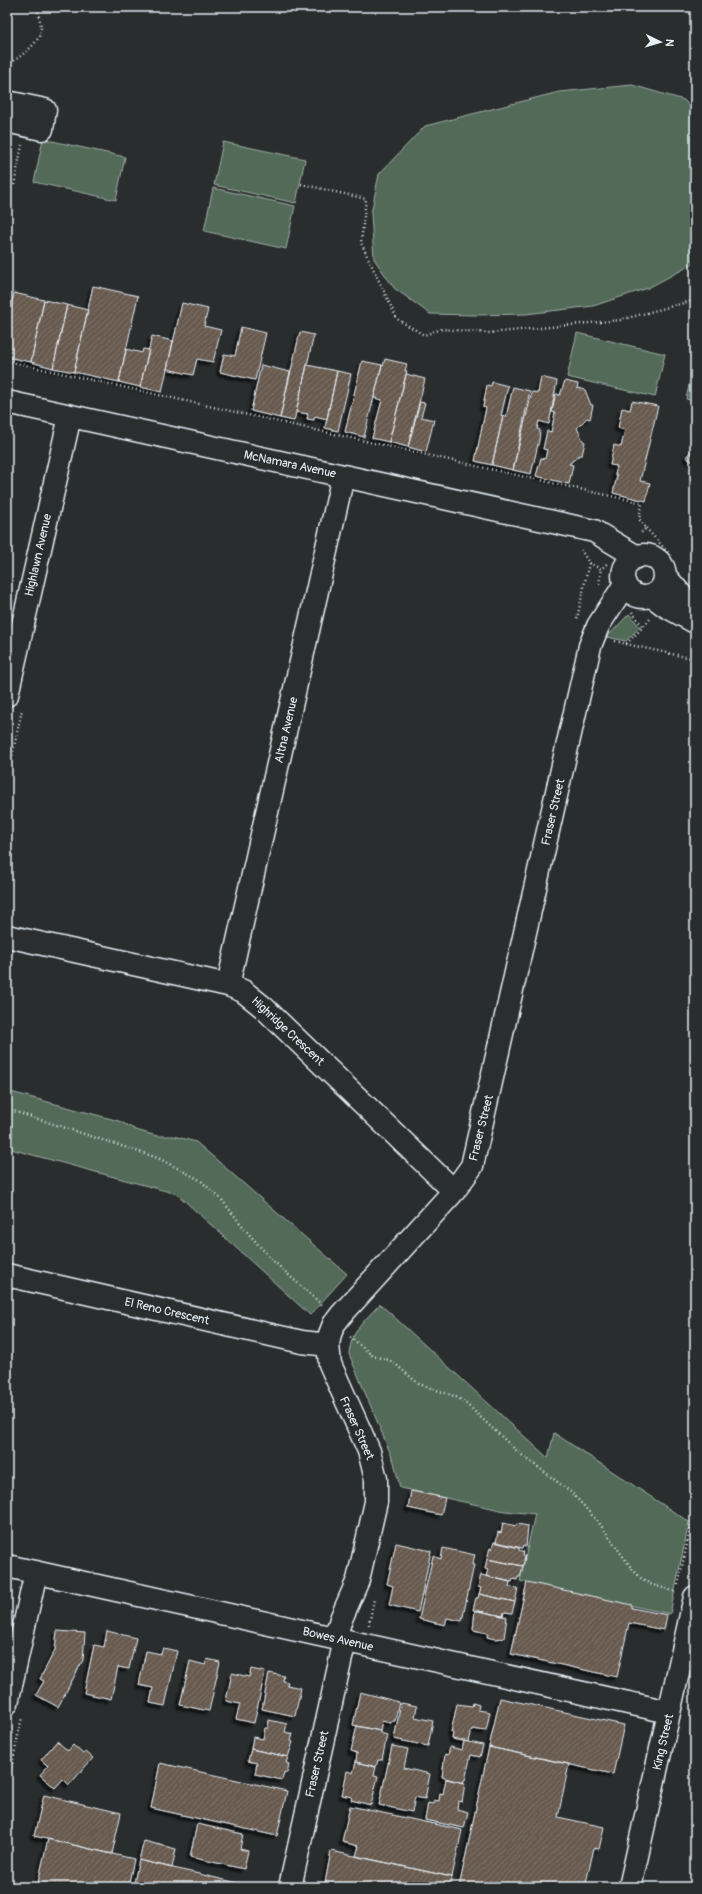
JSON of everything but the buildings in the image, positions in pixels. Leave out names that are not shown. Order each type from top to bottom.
[{"type":"street","points":[[7,102],[45,110],[42,129],[7,121]]},
{"type":"street","name":"McNamara Avenue","points":[[7,402],[594,531],[630,573],[664,605],[695,622]]},
{"type":"street","name":"Highlawn Avenue","points":[[7,695],[70,416]]},
{"type":"street","name":"Altna Avenue","points":[[228,985],[343,476]]},
{"type":"street","points":[[630,573],[650,556],[656,559],[661,563],[666,576],[695,611]]},
{"type":"street","name":"Fraser Street","points":[[290,1887],[353,1634],[341,1619],[358,1580],[376,1502],[376,1479],[369,1451],[330,1364],[325,1314],[454,1191],[468,1172],[476,1154],[598,626],[630,573],[659,592],[666,576]]},
{"type":"street","name":"Highridge Crescent","points":[[7,936],[228,985],[243,991],[263,1007],[454,1191]]},
{"type":"street","name":"El Reno Crescent","points":[[7,1275],[302,1342],[328,1345]]},
{"type":"street","name":"Bowes Avenue","points":[[7,1566],[353,1634],[669,1712]]},
{"type":"street","points":[[16,1706],[36,1572]]},
{"type":"street","name":"King Street","points":[[630,1887],[669,1712],[685,1597]]},
{"type":"path","points":[[7,66],[35,43],[41,28],[37,7]]},
{"type":"path","points":[[14,185],[23,141]]},
{"type":"path","points":[[301,184],[366,199],[361,243],[397,319],[424,335],[442,329],[490,333],[620,320],[695,300]]},
{"type":"path","points":[[7,361],[642,503],[639,519],[646,528],[630,573],[602,569],[589,563],[580,548]]},
{"type":"path","points":[[575,625],[589,563]]},
{"type":"path","points":[[626,644],[643,627]]},
{"type":"path","points":[[595,641],[626,644],[695,659]]},
{"type":"path","points":[[7,1109],[158,1158],[200,1180],[222,1200],[248,1234],[272,1260],[325,1314],[369,1353],[389,1360],[419,1384],[462,1400],[518,1452],[577,1498],[599,1523],[632,1569],[641,1578],[650,1584],[685,1597],[695,1507]]},
{"type":"path","points":[[7,1786],[16,1706]]},
{"type":"green space","points":[[632,85],[684,100],[695,112],[695,263],[648,288],[593,306],[526,314],[430,314],[394,288],[374,259],[371,214],[379,174],[425,126],[559,92]]},
{"type":"green space","points":[[43,139],[125,157],[116,200],[34,182]]},
{"type":"green space","points":[[223,142],[305,159],[296,203],[214,185]]},
{"type":"green space","points":[[213,188],[295,206],[286,249],[204,231]]},
{"type":"green space","points":[[577,333],[665,354],[655,397],[567,377]]},
{"type":"green space","points":[[695,358],[695,401],[686,399]]},
{"type":"green space","points":[[629,614],[640,627],[626,641],[607,637]]},
{"type":"green space","points":[[7,1091],[119,1121],[136,1130],[157,1136],[174,1136],[196,1142],[347,1274],[310,1315],[177,1194],[7,1148]]},
{"type":"green space","points":[[380,1304],[548,1458],[554,1433],[689,1522],[670,1614],[520,1581],[535,1514],[505,1511],[400,1488],[394,1462],[349,1354],[350,1346],[356,1332]]}]
